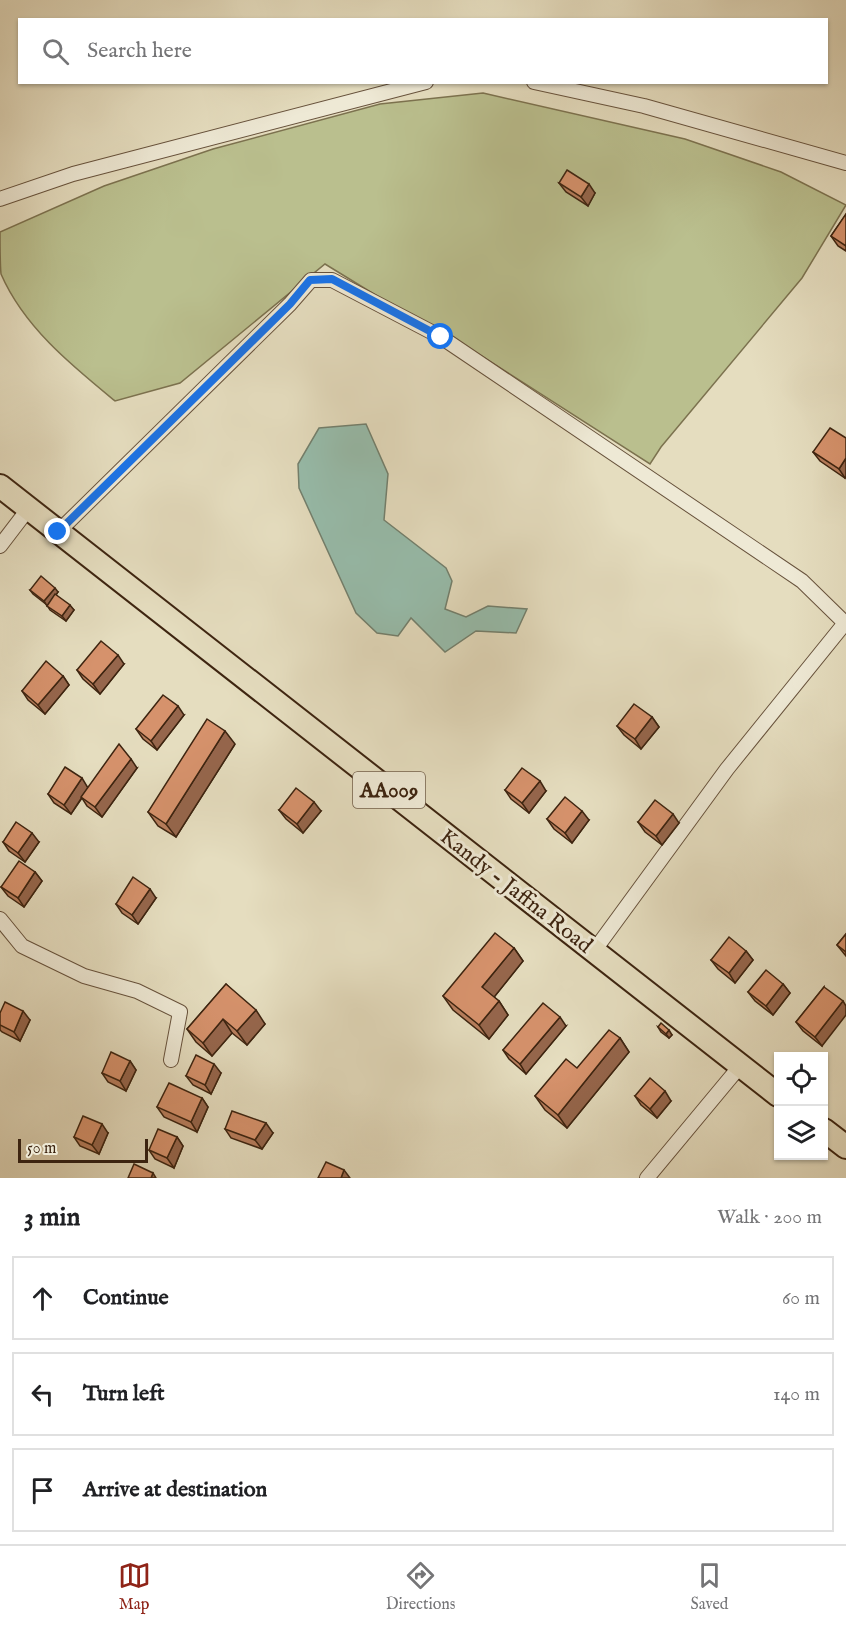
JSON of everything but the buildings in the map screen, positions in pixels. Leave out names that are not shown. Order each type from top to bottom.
[{"type":"highway","name":"Kandy - Jaffna Road","points":[[0,486],[774,1092]]},
{"type":"highway","points":[[828,1133],[846,1147]]},
{"type":"street","points":[[0,199],[74,174],[418,84]]},
{"type":"street","points":[[543,84],[644,106],[846,163]]},
{"type":"street","points":[[58,532],[290,304],[310,280],[332,279],[441,337],[802,581],[845,624],[727,769],[594,951]]},
{"type":"street","points":[[0,546],[29,508]]},
{"type":"street","points":[[0,919],[22,946],[84,976],[137,991],[180,1012],[171,1060]]},
{"type":"street","points":[[647,1178],[741,1065]]},
{"type":"shaded area","points":[[483,93],[685,139],[781,172],[846,205],[802,278],[661,447],[650,464],[480,355],[413,318],[325,264],[180,383],[115,401],[50,344],[22,311],[1,274],[0,232],[104,186],[213,149],[380,104]]},
{"type":"shaded area","points":[[366,424],[388,474],[384,520],[446,568],[452,581],[445,609],[466,617],[488,606],[527,609],[516,633],[476,631],[445,652],[411,618],[398,636],[377,633],[356,613],[299,488],[298,464],[319,428]]},
{"type":"route","points":[[58,532],[290,304],[310,280],[332,279],[441,337]]}]
